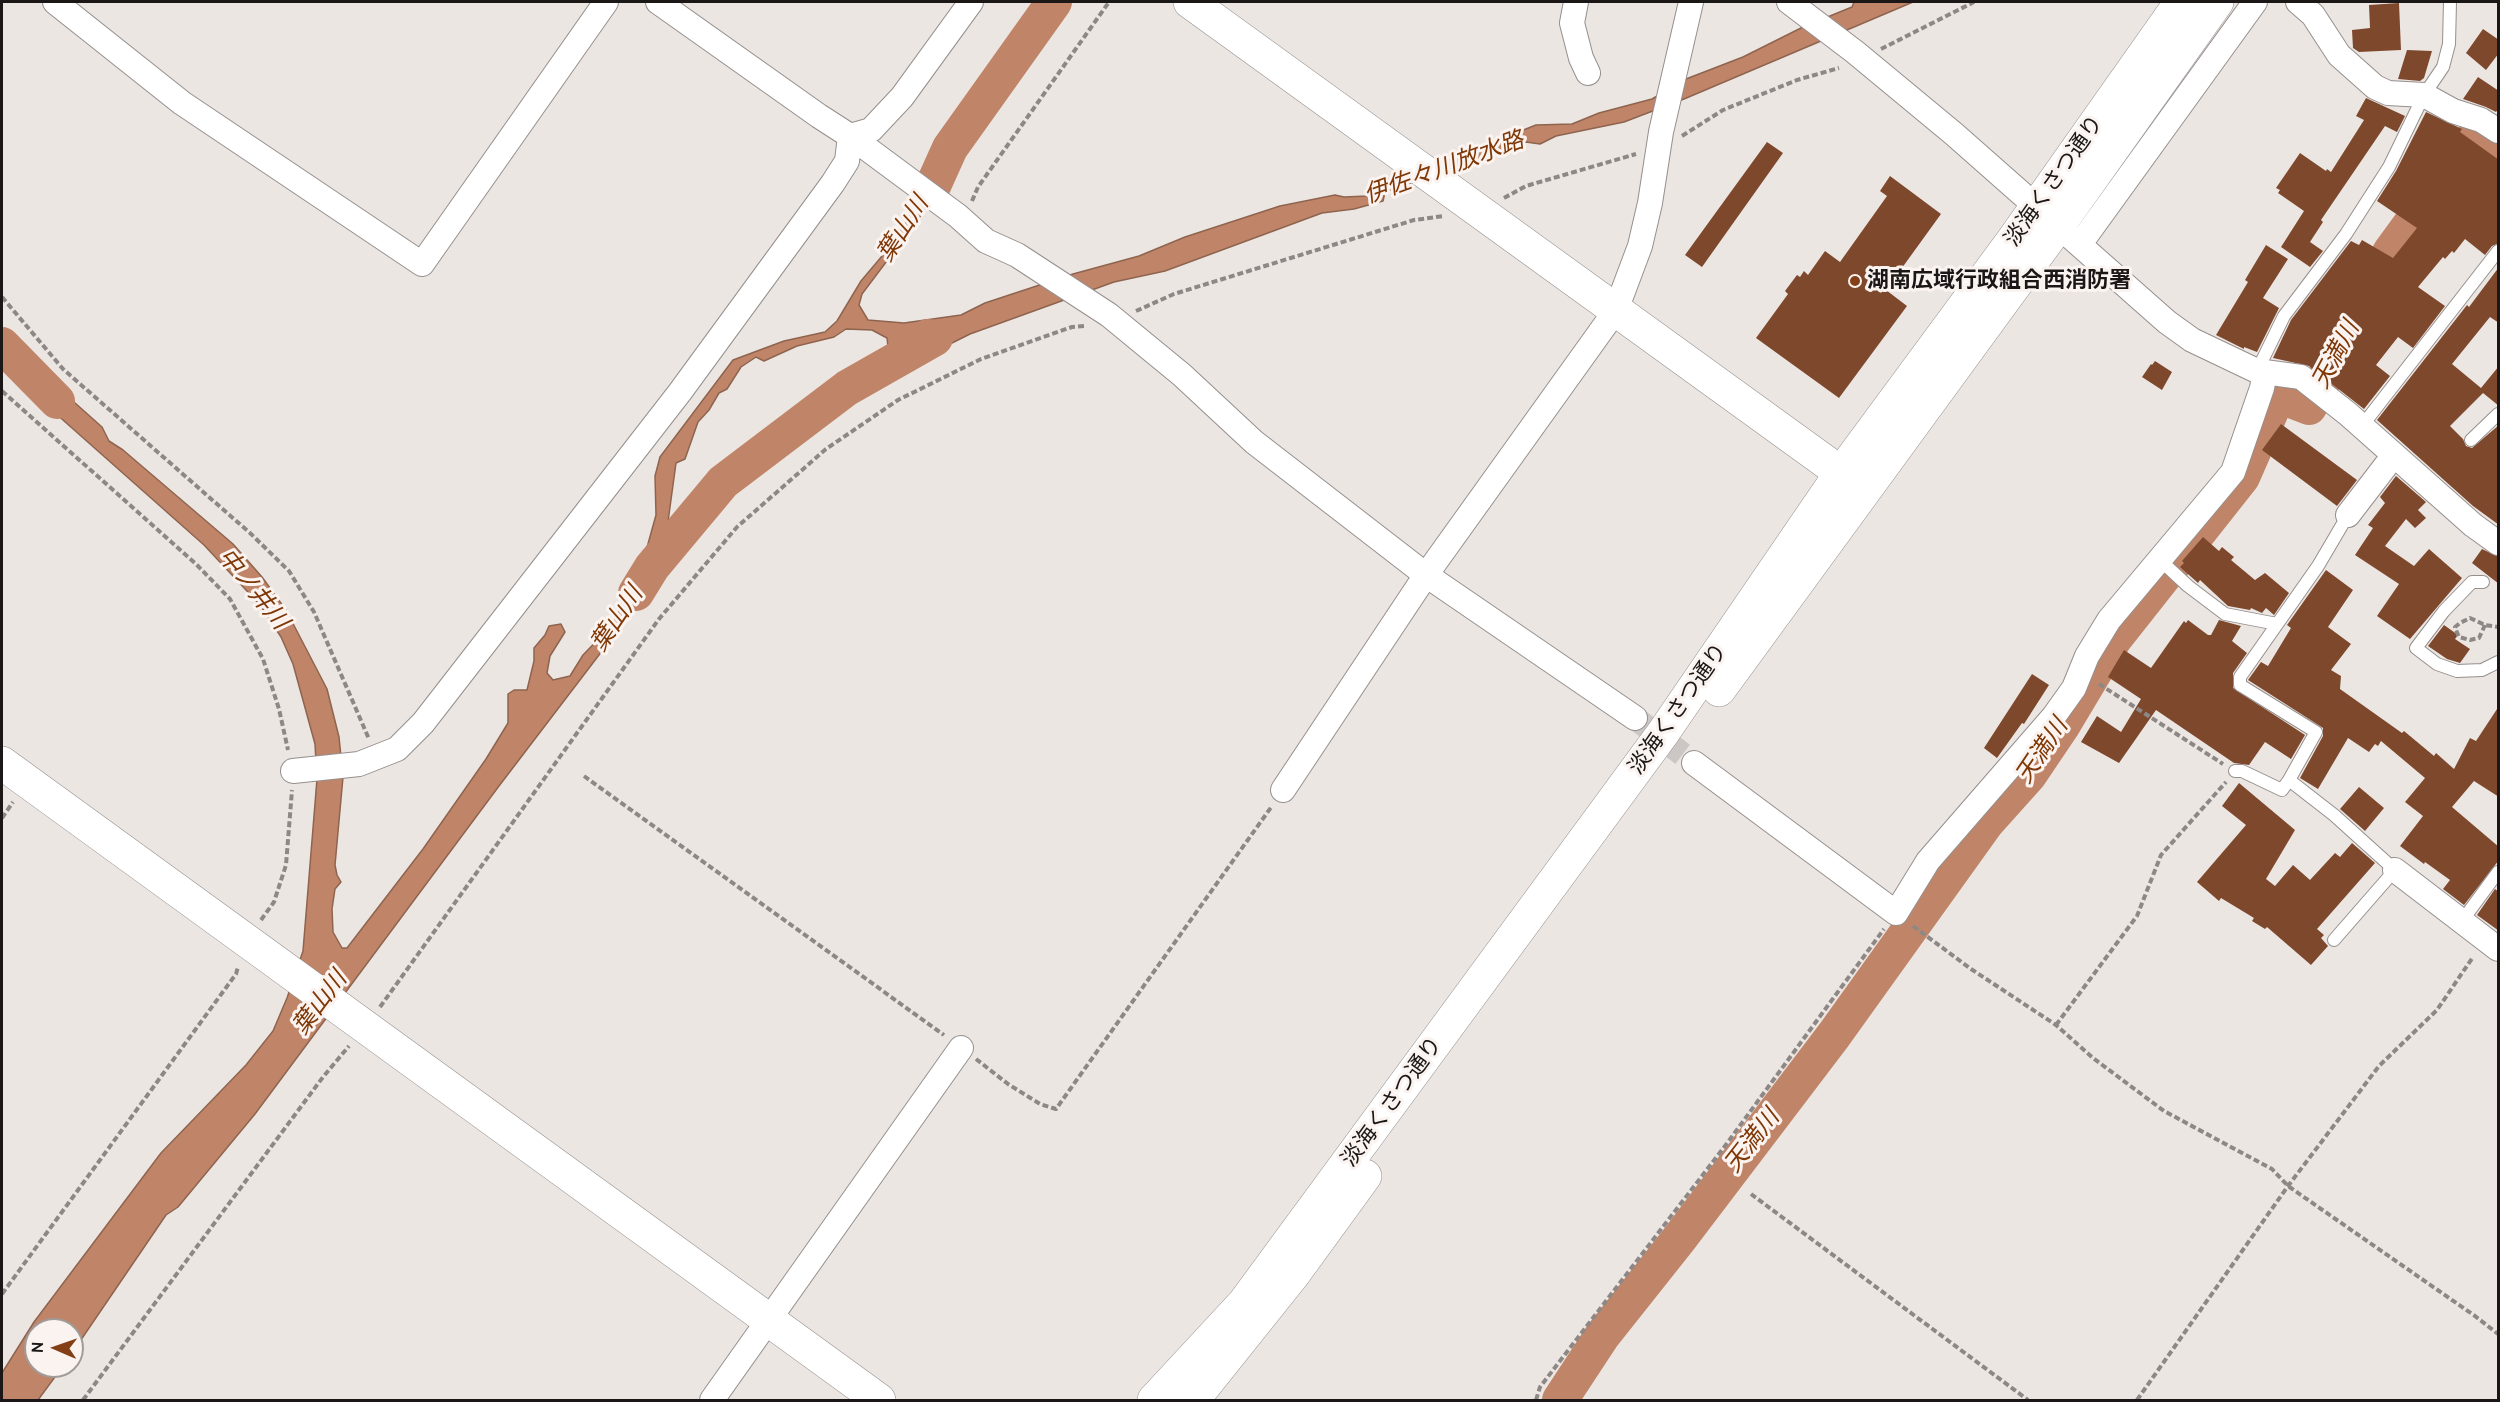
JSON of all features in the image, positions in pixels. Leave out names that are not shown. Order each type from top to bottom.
[{"type":"street","points":[[55,2],[182,103],[422,264],[606,2]]},
{"type":"street","points":[[658,2],[850,136],[987,241],[1024,260],[1114,319],[1182,375],[1254,442],[1426,575],[1635,718]]},
{"type":"street","points":[[850,136],[871,130],[902,97],[971,2]]},
{"type":"street","points":[[1190,2],[1853,481]]},
{"type":"street","points":[[1576,2],[1572,23],[1581,58],[1588,73]]},
{"type":"street","points":[[1283,790],[1426,575],[1616,310],[1640,246],[1650,203],[1660,139],[1691,2]]},
{"type":"street","points":[[1788,2],[1860,56],[1954,135],[2167,322],[2192,340],[2261,371],[2301,377],[2362,426],[2473,525],[2499,543]]},
{"type":"street","name":"淡海くさつ通り","points":[[2058,226],[2181,2]]},
{"type":"street","name":"淡海くさつ通り","points":[[1154,1401],[1244,1303],[1663,733],[1853,481],[2058,226],[2217,2]]},
{"type":"street","points":[[2058,226],[2255,2]]},
{"type":"street","points":[[2298,2],[2313,15],[2339,55],[2375,87],[2388,93],[2424,95],[2453,111],[2497,126]]},
{"type":"street","points":[[293,771],[359,764],[397,749],[423,723],[680,392],[833,183],[847,160],[850,136]]},
{"type":"street","points":[[1694,763],[1896,913],[1928,861],[2054,716],[2074,688],[2087,656],[2109,620],[2233,472],[2262,388],[2261,371]]},
{"type":"street","points":[[2348,515],[2394,455]]},
{"type":"street","name":"淡海くさつ通り","points":[[1193,1401],[1293,1275],[1853,481]]},
{"type":"street","points":[[2,763],[879,1401]]},
{"type":"street","points":[[2395,870],[2492,944]]},
{"type":"street","points":[[712,1401],[961,1048]]},
{"type":"lane","points":[[2261,371],[2284,316],[2346,234],[2389,167],[2424,95],[2443,67],[2449,44],[2450,2]]},
{"type":"lane","points":[[2362,426],[2499,250]]},
{"type":"lane","points":[[2471,440],[2499,414]]},
{"type":"lane","points":[[2235,771],[2242,771],[2282,790],[2316,732],[2240,685],[2240,677],[2318,566],[2348,515]]},
{"type":"lane","points":[[2160,560],[2188,586],[2225,614],[2277,624]]},
{"type":"lane","points":[[2484,582],[2472,582],[2444,611],[2416,648],[2437,664],[2457,671],[2482,670],[2499,662]]},
{"type":"lane","points":[[2289,780],[2334,815],[2395,870],[2334,940]]},
{"type":"lane","points":[[2462,921],[2499,873]]},
{"type":"path","points":[[961,219],[978,187],[1109,2]]},
{"type":"path","points":[[82,1401],[323,1077],[365,1028],[659,619],[737,527],[826,449],[898,400],[981,359],[1072,327],[1114,319],[1185,290],[1414,220],[1472,205],[1628,155],[1646,153],[1660,139],[1723,110],[1860,56],[1974,2]]},
{"type":"path","points":[[2,297],[63,369],[250,533],[289,571],[323,631],[363,722],[375,758]]},
{"type":"path","points":[[2,391],[196,564],[230,599],[263,659],[279,709],[293,771],[286,865],[274,902],[236,974],[2,1294]]},
{"type":"path","points":[[2485,626],[2479,638],[2470,640],[2459,637],[2456,630],[2460,623],[2470,618],[2485,626],[2499,627]]},
{"type":"path","points":[[2056,1025],[2137,916],[2161,855],[2235,771],[2099,684]]},
{"type":"path","points":[[584,776],[1008,1084],[1040,1104],[1056,1109],[1283,790]]},
{"type":"path","points":[[1536,1401],[1540,1388],[1725,1146],[1896,913],[1971,969],[2056,1025],[2093,1058],[2164,1111],[2272,1169],[2288,1186],[2499,1334]]},
{"type":"path","points":[[2137,1401],[2288,1186],[2379,1066],[2405,1044],[2437,1010],[2492,944]]},
{"type":"path","points":[[1751,1194],[2028,1401]]},
{"type":"water","name":"伊佐々川放水路","points":[[1854,2],[1913,2],[1624,122],[1556,136],[1540,144],[1526,142],[1385,192],[1383,201],[1354,209],[1322,213],[1165,271],[1114,282],[970,334],[906,366],[888,347],[887,338],[872,330],[846,329],[834,337],[797,346],[764,361],[756,357],[741,367],[727,389],[719,393],[709,410],[698,422],[685,459],[676,463],[667,529],[662,545],[664,566],[628,617],[255,1114],[178,1207],[166,1215],[84,1335],[84,1318],[37,1318],[161,1153],[246,1065],[273,1031],[303,951],[317,779],[315,744],[293,664],[281,637],[260,605],[204,545],[2,366],[2,358],[47,378],[102,427],[109,441],[123,450],[233,544],[262,577],[286,610],[327,689],[339,737],[343,777],[335,865],[341,882],[335,889],[332,909],[333,932],[342,948],[347,948],[423,849],[486,759],[508,723],[508,694],[514,690],[527,690],[534,661],[534,648],[549,626],[561,624],[565,632],[550,656],[547,673],[553,680],[570,676],[583,655],[612,625],[641,569],[656,515],[655,476],[660,457],[733,360],[784,341],[825,332],[837,321],[861,281],[893,243],[910,216],[908,204],[918,177],[943,154],[950,138],[954,151],[943,181],[917,221],[862,294],[859,305],[868,320],[904,323],[961,315],[985,303],[1073,274],[1139,256],[1185,237],[1280,206],[1335,195],[1367,196],[1373,184],[1448,160],[1536,125],[1572,124],[1599,113],[1652,99],[1686,79],[1743,57],[1803,27],[1852,7]]},
{"type":"water","points":[[24,1338],[24,1378],[54,1378],[38,1400],[2,1400],[2,1373]]},
{"type":"building","points":[[2399,3],[2401,50],[2359,52],[2353,48],[2352,30],[2370,28],[2369,5]]},
{"type":"building","points":[[2483,29],[2499,40],[2499,53],[2486,70],[2466,53]]},
{"type":"building","points":[[2407,50],[2432,51],[2424,78],[2420,81],[2398,79]]},
{"type":"building","points":[[2478,77],[2499,91],[2499,108],[2496,112],[2463,99]]},
{"type":"building","points":[[2366,98],[2405,116],[2397,132],[2385,126],[2321,220],[2323,222],[2310,242],[2323,251],[2310,267],[2281,247],[2304,211],[2278,193],[2280,190],[2276,188],[2300,153],[2331,172],[2364,120],[2356,116]]},
{"type":"building","points":[[2426,112],[2462,129],[2460,132],[2499,160],[2499,243],[2492,246],[2485,255],[2465,239],[2454,253],[2452,251],[2445,259],[2443,257],[2418,287],[2445,306],[2413,348],[2398,337],[2376,365],[2390,376],[2364,409],[2309,366],[2273,358],[2291,320],[2351,241],[2359,245],[2362,240],[2393,258],[2417,228],[2377,201],[2396,171]]},
{"type":"building","points":[[1767,142],[1783,153],[1702,267],[1685,255]]},
{"type":"building","points":[[1890,176],[1941,214],[1886,290],[1907,306],[1839,398],[1756,338],[1788,294],[1785,291],[1797,275],[1800,277],[1804,271],[1808,275],[1825,251],[1840,262],[1887,196],[1880,191]]},
{"type":"building","points":[[2266,245],[2288,259],[2263,298],[2279,308],[2257,352],[2244,347],[2244,349],[2216,335],[2248,282],[2245,280]]},
{"type":"building","points":[[2499,267],[2499,323],[2490,317],[2452,364],[2481,388],[2499,366],[2499,406],[2483,393],[2450,426],[2463,439],[2466,446],[2472,448],[2499,425],[2499,525],[2473,506],[2377,420]]},
{"type":"building","points":[[2155,361],[2172,372],[2162,390],[2142,377]]},
{"type":"building","points":[[2281,424],[2357,480],[2337,506],[2262,450]]},
{"type":"building","points":[[2396,476],[2426,502],[2418,510],[2426,518],[2415,528],[2406,519],[2385,546],[2414,566],[2429,549],[2462,578],[2410,639],[2377,616],[2399,584],[2355,555],[2373,528],[2368,525],[2385,503],[2380,497]]},
{"type":"building","points":[[2203,537],[2219,551],[2222,547],[2234,557],[2231,560],[2255,580],[2265,573],[2289,593],[2274,615],[2266,608],[2262,613],[2251,608],[2250,610],[2228,606],[2200,580],[2198,583],[2180,567],[2184,563],[2182,561]]},
{"type":"building","points":[[2482,549],[2499,557],[2499,584],[2472,563]]},
{"type":"building","points":[[2326,570],[2353,590],[2328,627],[2351,644],[2331,670],[2341,676],[2340,689],[2402,733],[2404,731],[2434,756],[2436,753],[2454,769],[2470,738],[2476,741],[2499,706],[2499,797],[2474,781],[2452,807],[2499,847],[2499,860],[2464,905],[2443,889],[2450,880],[2400,846],[2423,816],[2405,802],[2425,778],[2381,741],[2378,746],[2375,744],[2369,752],[2348,738],[2318,789],[2300,778],[2323,736],[2323,728],[2248,680],[2261,662],[2268,666],[2291,628],[2287,625]]},
{"type":"building","points":[[2188,620],[2208,635],[2211,635],[2219,620],[2241,626],[2232,641],[2247,653],[2233,673],[2233,688],[2305,735],[2291,759],[2265,742],[2249,765],[2234,763],[2156,710],[2119,763],[2081,742],[2097,716],[2121,732],[2141,699],[2108,677],[2124,650],[2151,668],[2184,621],[2186,623]]},
{"type":"building","points":[[2444,625],[2458,635],[2455,639],[2470,649],[2460,663],[2447,659],[2428,646]]},
{"type":"building","points":[[2032,674],[2049,685],[2024,724],[2022,723],[1997,758],[1984,748]]},
{"type":"building","points":[[2239,783],[2295,830],[2266,879],[2275,886],[2293,865],[2310,880],[2335,853],[2340,857],[2352,843],[2375,863],[2317,929],[2324,935],[2321,938],[2328,946],[2311,965],[2267,927],[2265,929],[2252,921],[2254,918],[2221,898],[2219,901],[2197,882],[2246,825],[2222,806]]},
{"type":"building","points":[[2359,787],[2384,808],[2365,831],[2340,809]]},
{"type":"building","points":[[2495,889],[2499,892],[2499,931],[2477,915]]},
{"type":"waterway","name":"葉山川","points":[[932,188],[950,148],[1054,2]]},
{"type":"waterway","name":"天満川","points":[[2365,300],[2391,251],[2475,136],[2498,148]]},
{"type":"waterway","name":"葉山川","points":[[636,593],[652,567],[723,482],[847,388],[935,338],[928,337]]},
{"type":"waterway","name":"中ノ井川","points":[[2,345],[57,401]]},
{"type":"waterway","name":"天満川","points":[[1560,1400],[1602,1336],[1834,1035],[1986,823],[2029,775],[2062,726],[2114,639],[2242,477],[2278,395],[2309,407],[2336,357]]},
{"type":"tunnel","points":[[1635,718],[1694,763]]},
{"type":"place","name":"湖南広域行政組合西消防署","points":[[1855,281]]}]
